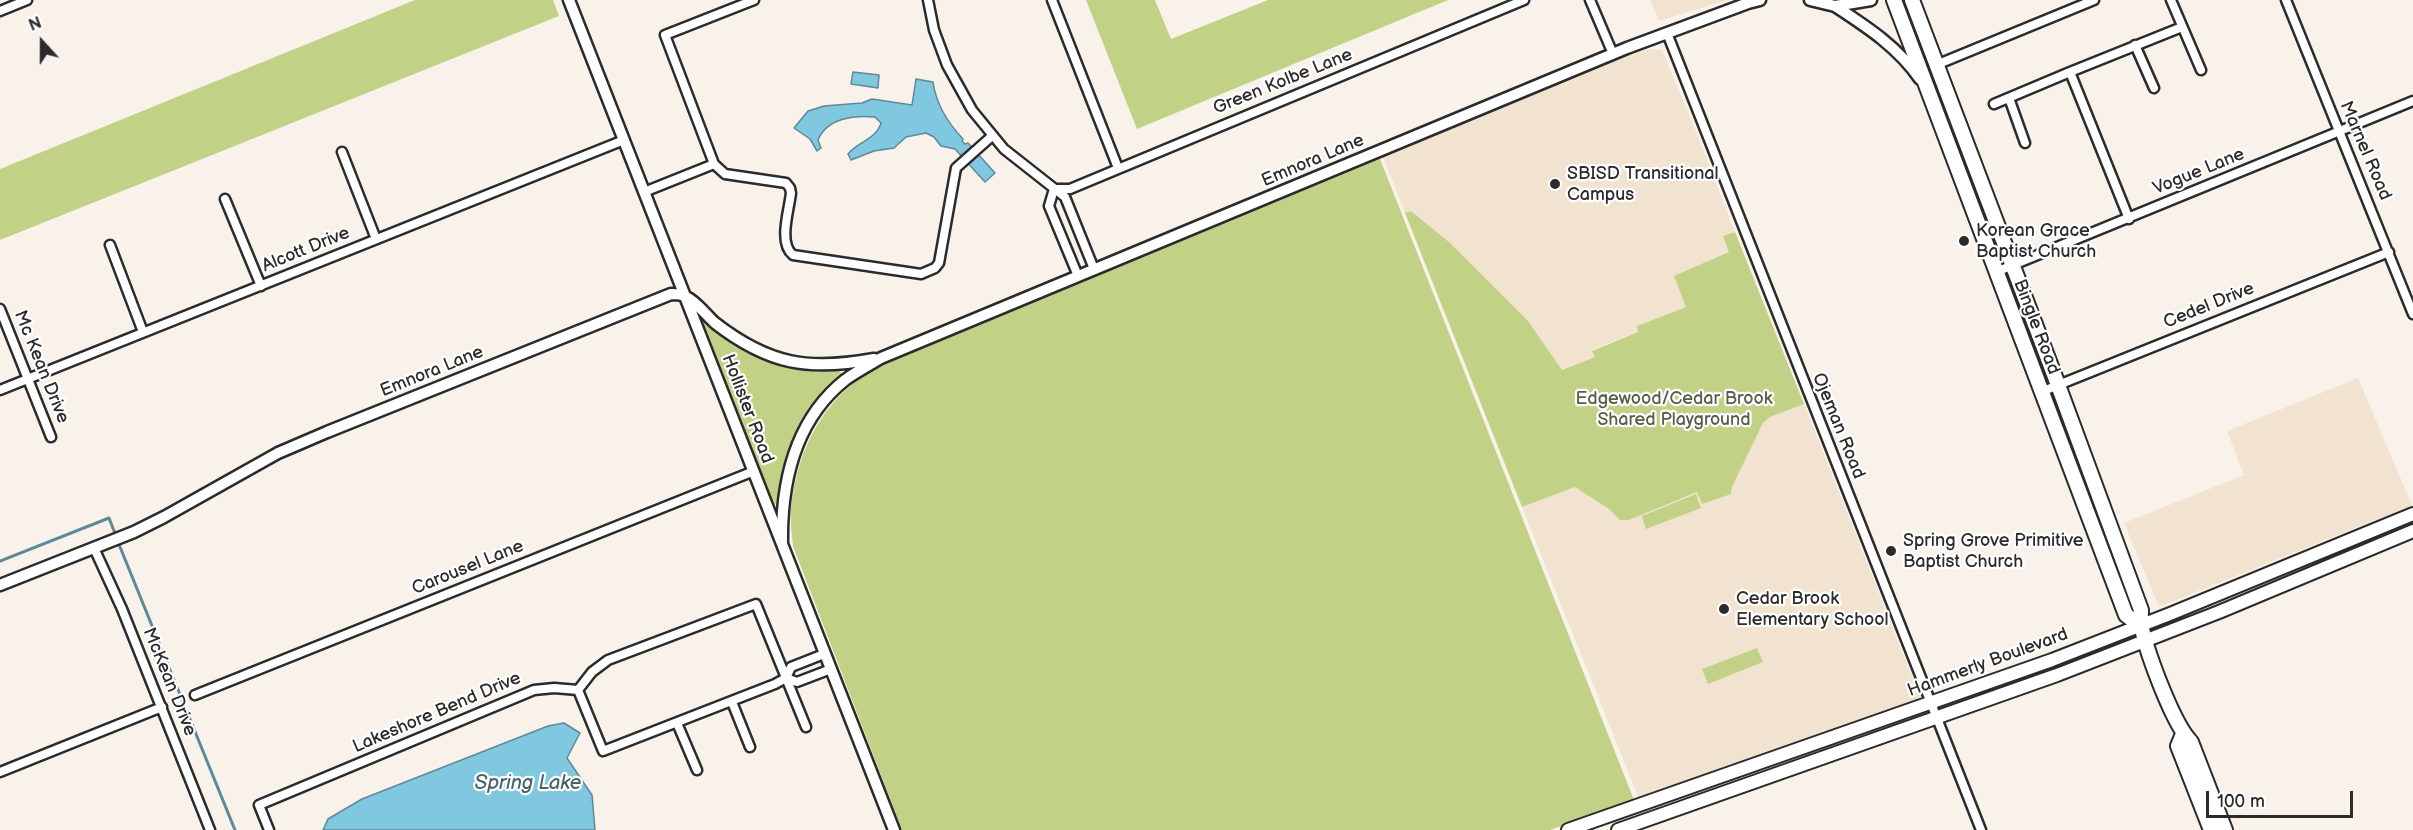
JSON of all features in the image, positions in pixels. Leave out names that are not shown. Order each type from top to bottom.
[{"type":"main road","name":"Bingle Road","points":[[1894,0],[2126,615],[2141,626]]},
{"type":"main road","name":"Bingle Road","points":[[1912,0],[2141,610],[2141,626],[2145,640],[2183,734],[2191,742],[2211,830]]},
{"type":"main road","points":[[1951,148],[1966,143]]},
{"type":"main road","points":[[2083,500],[2098,494]]},
{"type":"main road","name":"Hammerly Boulevard","points":[[1568,830],[2052,660],[2141,626],[2413,514]]},
{"type":"main road","name":"Hammerly Boulevard","points":[[1623,829],[2145,640],[2413,531]]},
{"type":"main road","points":[[2325,550],[2331,564]]},
{"type":"main road","points":[[1743,769],[1748,783]]},
{"type":"main road","name":"Bingle Road","points":[[2200,784],[2225,830]]},
{"type":"street","points":[[0,11],[27,0]]},
{"type":"street","name":"Hollister Road","points":[[569,0],[894,830]]},
{"type":"street","points":[[754,0],[665,35],[714,164],[725,174],[786,183],[790,188],[785,241],[788,251],[793,255],[921,274],[935,268],[939,263],[956,168],[992,136]]},
{"type":"street","points":[[928,0],[934,30],[947,65],[972,110],[1004,149],[1065,197],[1094,269]]},
{"type":"street","points":[[1052,0],[1118,168]]},
{"type":"street","name":"Green Kolbe Lane","points":[[1054,189],[1070,189],[1524,0]]},
{"type":"street","points":[[1590,0],[1613,54]]},
{"type":"street","name":"Emnora Lane","points":[[782,544],[782,513],[786,479],[807,425],[824,401],[845,380],[880,358],[1613,54],[1760,0]]},
{"type":"street","points":[[1810,0],[1835,6],[1875,32],[1901,56],[1930,94]]},
{"type":"street","points":[[1835,6],[1871,0]]},
{"type":"street","points":[[1936,65],[2094,0]]},
{"type":"street","points":[[2171,0],[2202,70]]},
{"type":"street","name":"Marnel Road","points":[[2286,0],[2413,314]]},
{"type":"street","points":[[1994,104],[2182,27]]},
{"type":"street","name":"Ojeman Road","points":[[1667,33],[1981,830]]},
{"type":"street","points":[[2135,45],[2154,88]]},
{"type":"street","points":[[2070,72],[2129,219]]},
{"type":"street","points":[[2009,98],[2025,143]]},
{"type":"street","name":"Vogue Lane","points":[[1996,272],[2413,101]]},
{"type":"street","name":"Alcott Drive","points":[[0,390],[624,140]]},
{"type":"street","points":[[342,152],[376,240]]},
{"type":"street","points":[[644,192],[714,164]]},
{"type":"street","points":[[1054,189],[1049,206],[1078,276]]},
{"type":"street","points":[[225,199],[261,286]]},
{"type":"street","points":[[110,245],[143,332]]},
{"type":"street","name":"Cedel Drive","points":[[2042,392],[2389,252]]},
{"type":"street","name":"Emnora Lane","points":[[0,585],[134,532],[278,453],[670,294],[684,296],[733,337],[755,350],[783,361],[808,365],[842,365],[880,358]]},
{"type":"street","name":"Mc Kean Drive","points":[[0,309],[51,437]]},
{"type":"street","name":"Carousel Lane","points":[[195,694],[754,471]]},
{"type":"street","name":"McKean Drive","points":[[94,548],[122,609],[210,830]]},
{"type":"street","points":[[806,727],[786,678],[756,603],[608,660],[592,672],[578,690],[603,751],[732,702],[786,678],[791,667],[824,654]]},
{"type":"street","points":[[786,678],[797,682],[831,669]]},
{"type":"street","name":"Lakeshore Bend Drive","points":[[269,830],[259,806],[534,690],[554,688],[578,690]]},
{"type":"street","points":[[732,702],[750,747]]},
{"type":"street","points":[[0,772],[162,707]]},
{"type":"street","points":[[677,723],[697,770]]},
{"type":"shaded area","points":[[1650,0],[1727,0],[1659,21]]},
{"type":"shaded area","name":"SBISD Transitional Campus","points":[[1649,49],[1662,50],[1695,129],[1735,232],[1723,236],[1730,252],[1686,307],[1637,326],[1639,331],[1592,350],[1595,357],[1561,370],[1528,321],[1411,211],[1405,213],[1383,157],[1587,70]]},
{"type":"shaded area","points":[[2358,378],[2412,505],[2159,607],[2124,523],[2244,475],[2227,431]]},
{"type":"shaded area","name":"Cedar Brook Elementary School","points":[[1804,404],[1921,699],[1639,799],[1522,507],[1575,486],[1609,509],[1620,520],[1629,520],[1697,492],[1731,494],[1732,487],[1763,423],[1770,417]]},
{"type":"green space","points":[[415,0],[553,0],[559,16],[0,240],[0,169]]},
{"type":"green space","points":[[1086,0],[1155,0],[1171,39],[1268,0],[1448,0],[1137,129]]},
{"type":"green space","points":[[1380,159],[1634,800],[1550,830],[902,830],[793,546],[791,514],[798,471],[811,436],[832,404],[864,375],[893,361]]},
{"type":"green space","name":"Edgewood/Cedar Brook Shared Playground","points":[[1411,211],[1450,243],[1528,321],[1562,370],[1595,357],[1592,351],[1638,332],[1637,326],[1686,307],[1674,276],[1729,252],[1723,236],[1735,232],[1804,404],[1770,417],[1763,423],[1732,487],[1731,494],[1702,504],[1697,492],[1629,520],[1620,520],[1609,509],[1575,487],[1522,507],[1405,213]]},
{"type":"green space","points":[[706,320],[762,357],[797,368],[839,370],[842,375],[820,402],[779,504],[776,505],[770,497],[702,323]]},
{"type":"green space","points":[[1696,494],[1701,508],[1646,529],[1642,516]]},
{"type":"green space","points":[[1757,648],[1763,662],[1708,684],[1702,669]]},
{"type":"water","points":[[853,72],[879,75],[878,88],[851,84]]},
{"type":"water","points":[[916,79],[933,82],[940,105],[952,126],[963,139],[962,141],[965,144],[968,143],[995,173],[985,182],[955,149],[941,146],[934,137],[926,133],[906,137],[894,148],[874,151],[851,160],[848,154],[879,129],[881,123],[875,117],[850,118],[834,123],[822,133],[818,140],[821,148],[817,151],[810,139],[794,128],[808,111],[824,106],[862,103],[872,99],[912,105]]},
{"type":"water","name":"Spring Lake","points":[[564,723],[580,733],[567,758],[592,795],[595,830],[323,830],[328,819],[362,799],[548,726]]},
{"type":"waterway","points":[[0,561],[109,518],[116,536]]},
{"type":"waterway","points":[[118,542],[235,830]]},
{"type":"place","name":"SBISD Transitional Campus","points":[[1555,184]]},
{"type":"place","name":"Korean Grace Baptist Church","points":[[1964,241]]},
{"type":"place","name":"Spring Grove Primitive Baptist Church","points":[[1891,551]]},
{"type":"place","name":"Cedar Brook Elementary School","points":[[1724,609]]}]
